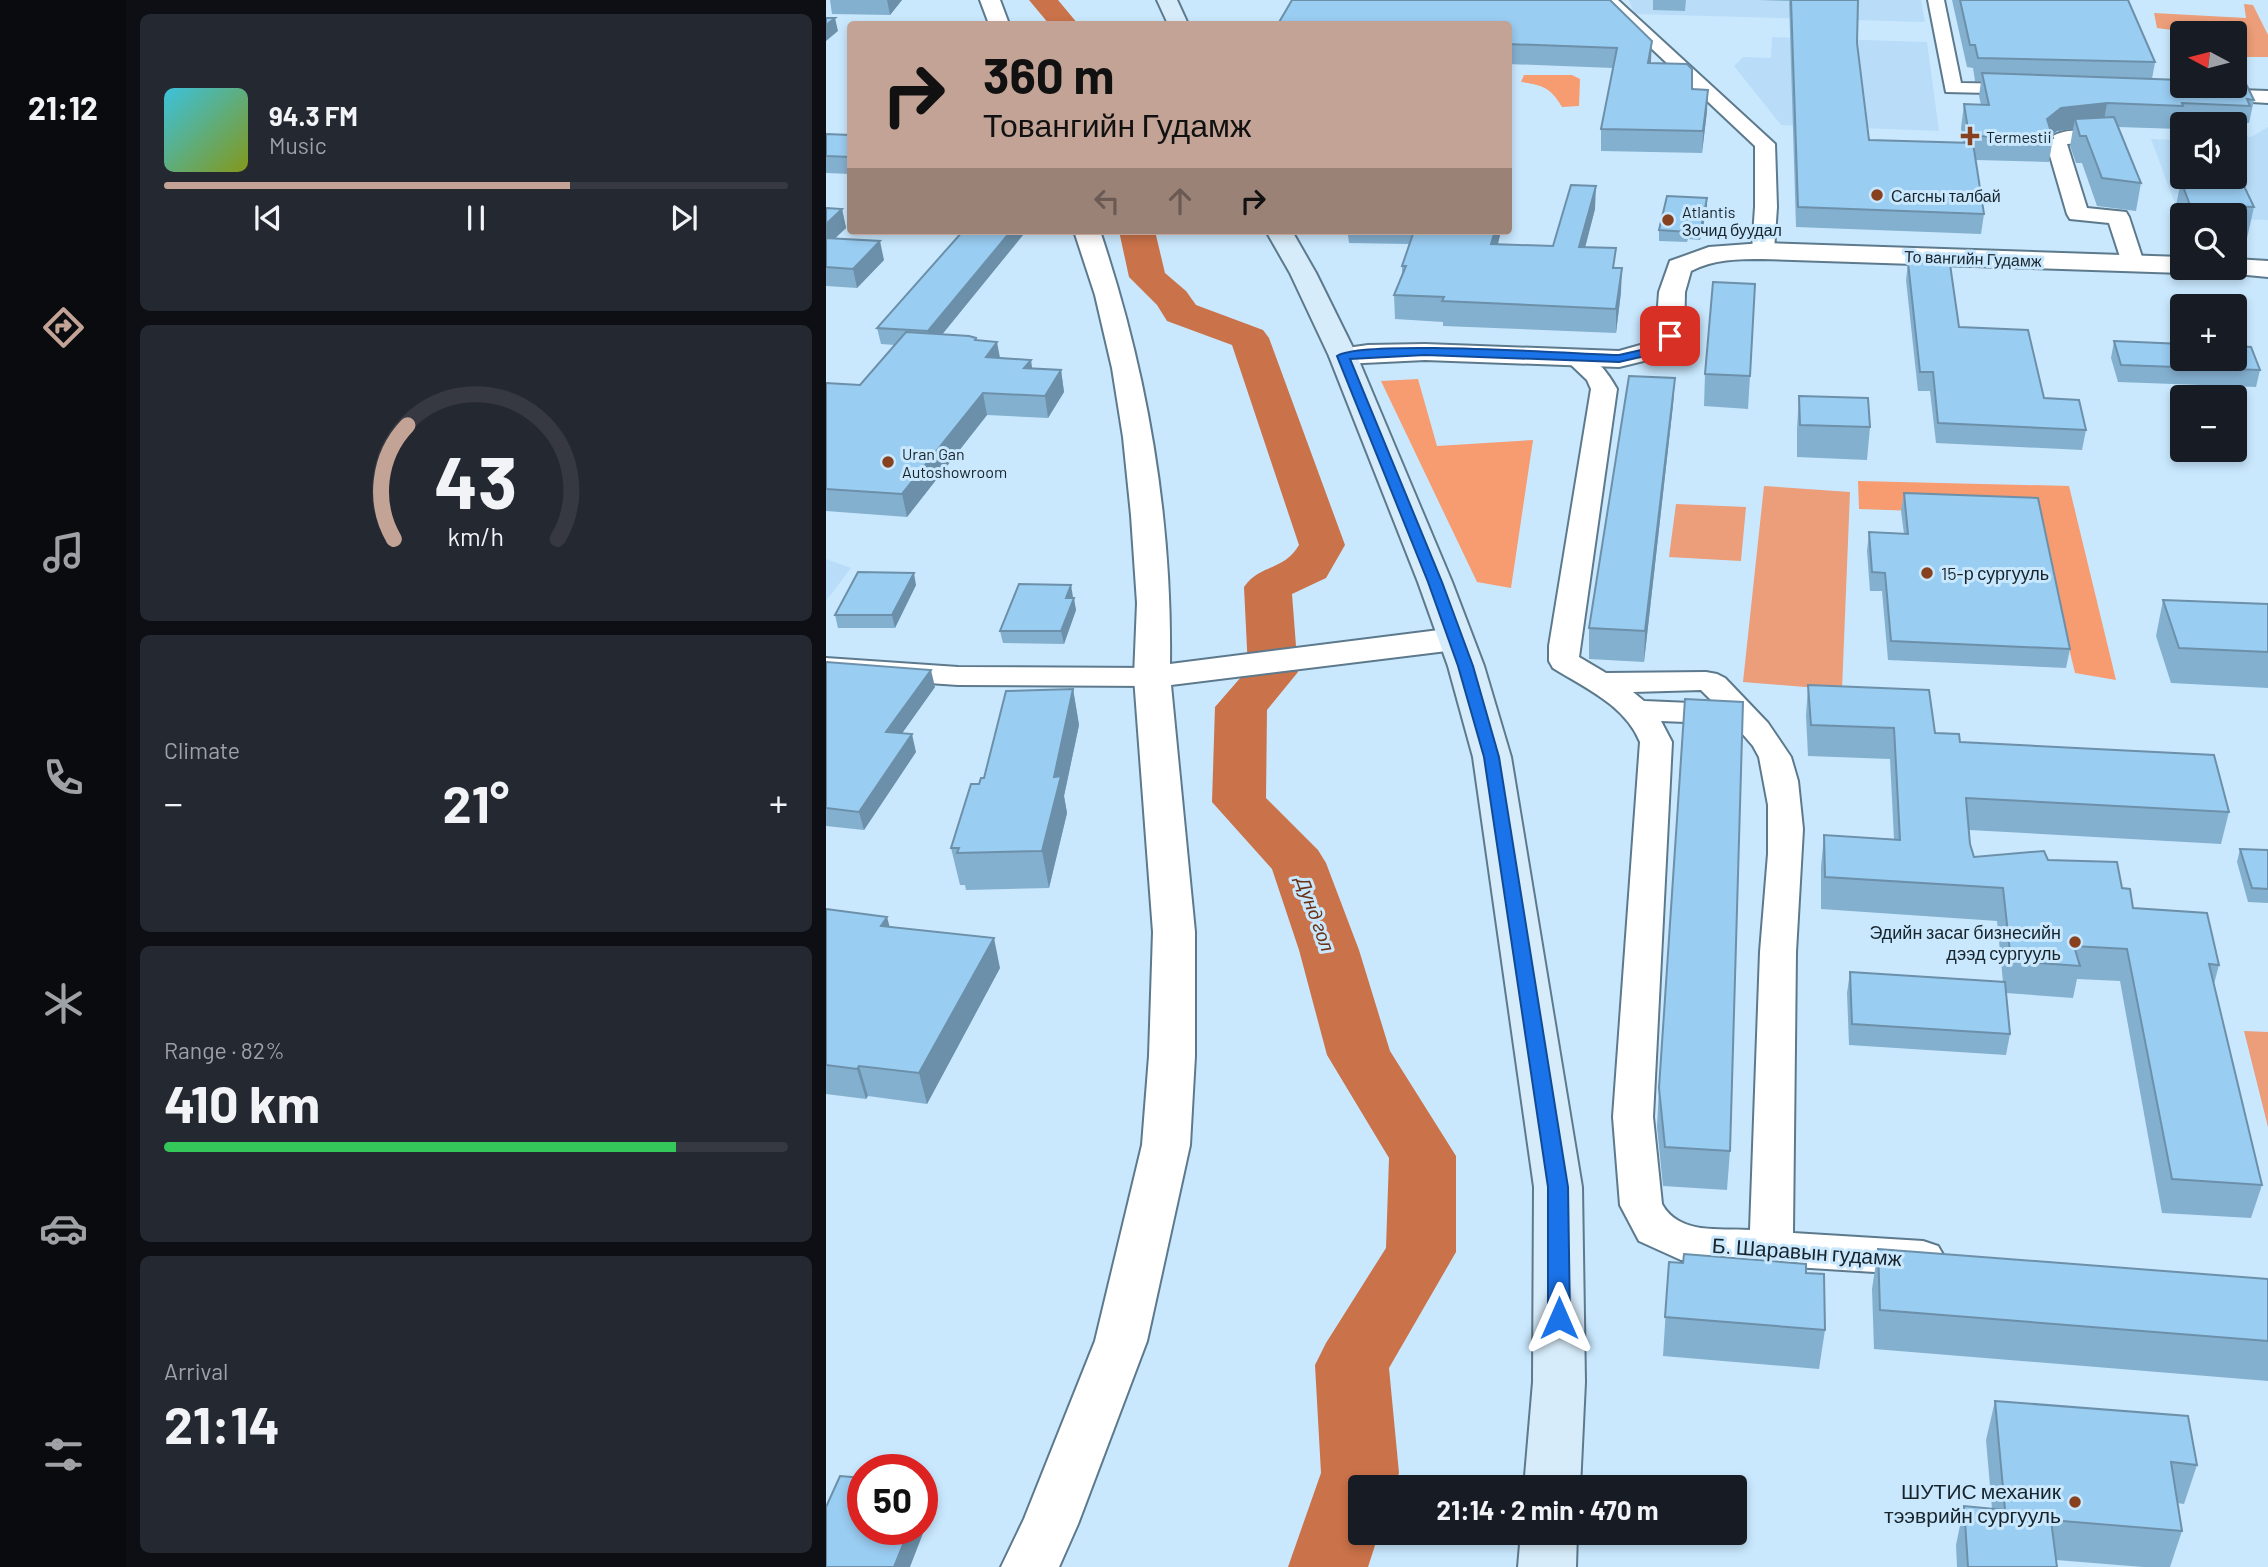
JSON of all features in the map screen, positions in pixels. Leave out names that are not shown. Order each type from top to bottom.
[{"type":"main road","points":[[1167,0],[1177,21]]},
{"type":"main road","points":[[1281,235],[1343,356],[1435,582],[1438,641],[1466,666],[1492,757],[1558,1187],[1559,1382],[1553,1475]]},
{"type":"main road","points":[[1547,1567],[1548,1545]]},
{"type":"street","points":[[990,0],[998,21]]},
{"type":"street","points":[[1608,0],[1765,144],[1766,207],[1763,251]]},
{"type":"street","points":[[1936,0],[1954,88],[2043,91]]},
{"type":"street","points":[[2247,96],[2268,97]]},
{"type":"street","points":[[2107,137],[2064,138],[2056,142],[2078,214],[2118,217],[2133,262]]},
{"type":"street","points":[[1030,1567],[1050,1524],[1121,1341],[1166,1145],[1172,1056],[1174,932],[1168,675],[1154,603],[1138,437],[1126,368],[1108,295],[1088,235]]},
{"type":"street","name":"То вангийн Гудамж","points":[[1577,359],[1619,359],[1654,350],[1670,336],[1672,292],[1679,267],[1694,258],[1716,253],[1763,251],[2170,264]]},
{"type":"street","points":[[2247,267],[2268,268]]},
{"type":"street","points":[[1343,356],[1425,352],[1577,359],[1597,376],[1604,389],[1564,646],[1564,661],[1637,710],[1743,715]]},
{"type":"street","points":[[826,667],[958,677],[1168,675],[1438,641]]},
{"type":"street","points":[[1597,683],[1706,681],[1714,685],[1760,733],[1774,755],[1786,813],[1785,870],[1778,948],[1771,1249]]},
{"type":"street","name":"Б. Шаравын гудамж","points":[[1637,710],[1652,727],[1656,742],[1633,1118],[1641,1205],[1654,1229],[1681,1243],[1962,1261]]},
{"type":"shaded area","points":[[1629,0],[1921,0],[1925,22],[1634,14]]},
{"type":"shaded area","points":[[2244,4],[2253,5],[2268,35],[2268,57],[2247,57],[2247,21],[2170,21],[2170,30],[2157,28],[2154,13],[2246,18]]},
{"type":"shaded area","points":[[1772,37],[1927,42],[1939,131],[1781,125],[1734,66],[1743,57],[1771,58]]},
{"type":"shaded area","points":[[1524,75],[1572,75],[1580,79],[1579,106],[1562,107],[1546,88],[1521,82]]},
{"type":"shaded area","points":[[2268,127],[2268,220],[2247,219],[2247,203],[2175,203],[2151,139],[2170,140],[2170,189],[2247,189],[2247,137]]},
{"type":"shaded area","points":[[1418,379],[1437,446],[1533,440],[1511,588],[1477,582],[1381,381]]},
{"type":"shaded area","points":[[1858,481],[2069,486],[2116,680],[2075,673],[2037,515],[1859,509]]},
{"type":"shaded area","points":[[1764,486],[1850,492],[1842,690],[1743,682]]},
{"type":"shaded area","points":[[1676,504],[1746,507],[1741,561],[1669,557]]},
{"type":"shaded area","points":[[826,559],[851,568],[826,601]]},
{"type":"shaded area","points":[[2244,1031],[2268,1032],[2268,1127]]},
{"type":"building","points":[[1292,0],[1610,0],[1652,41],[1648,63],[1687,64],[1692,69],[1692,89],[1708,90],[1703,131],[1601,129],[1617,48],[1512,44],[1512,21],[1280,21]]},
{"type":"building","points":[[1791,0],[1858,0],[1857,43],[1869,140],[1973,143],[1984,214],[1798,207]]},
{"type":"building","points":[[1960,0],[2128,0],[2155,62],[1978,58],[1975,45],[1970,45]]},
{"type":"building","points":[[826,18],[835,18],[826,25]]},
{"type":"building","points":[[1982,73],[2170,80],[2170,98],[2247,98],[2247,86],[2254,100],[2247,99],[2250,106],[2107,103],[2061,108],[2047,119],[2053,138],[1969,136],[1964,104],[1989,105]]},
{"type":"building","points":[[2114,117],[2141,183],[2102,178],[2086,136],[2080,136],[2075,119]]},
{"type":"building","points":[[826,134],[847,135],[847,157],[826,156]]},
{"type":"building","points":[[1571,185],[1596,186],[1579,247],[1616,248],[1613,268],[1622,268],[1616,309],[1442,301],[1444,297],[1394,295],[1406,266],[1402,266],[1413,235],[1494,235],[1491,244],[1553,246]]},
{"type":"building","points":[[2184,189],[2245,189],[2254,207],[2247,207],[2247,203],[2189,203]]},
{"type":"building","points":[[1667,196],[1707,198],[1701,229],[1688,229],[1688,232],[1659,230]]},
{"type":"building","points":[[826,208],[842,209],[826,224]]},
{"type":"building","points":[[959,235],[1008,235],[928,331],[877,328]]},
{"type":"building","points":[[826,238],[880,241],[853,269],[826,267]]},
{"type":"building","points":[[1908,262],[1950,264],[1959,327],[2028,330],[2044,398],[2079,400],[2086,430],[1938,423],[1933,372],[1920,372]]},
{"type":"building","points":[[1713,282],[1755,284],[1750,376],[1705,374]]},
{"type":"building","points":[[906,332],[969,336],[976,338],[975,340],[997,342],[986,357],[1031,360],[1024,368],[1061,370],[1045,396],[983,393],[902,494],[826,489],[826,383],[860,385]]},
{"type":"building","points":[[2114,341],[2170,343],[2170,367],[2121,365]]},
{"type":"building","points":[[2247,347],[2251,347],[2260,370],[2247,370]]},
{"type":"building","points":[[1629,376],[1675,378],[1645,631],[1589,628]]},
{"type":"building","points":[[1799,396],[1868,398],[1870,427],[1800,425]]},
{"type":"building","points":[[1904,493],[2038,498],[2070,649],[1891,641],[1885,573],[1872,572],[1869,532],[1908,534]]},
{"type":"building","points":[[858,572],[914,573],[892,615],[835,615]]},
{"type":"building","points":[[1019,584],[1071,585],[1066,598],[1074,598],[1061,631],[1000,631]]},
{"type":"building","points":[[2163,600],[2268,604],[2268,652],[2179,648]]},
{"type":"building","points":[[826,662],[931,670],[886,732],[912,734],[859,812],[826,808]]},
{"type":"building","points":[[1808,685],[1929,690],[1935,733],[1959,734],[1960,742],[2214,755],[2229,812],[1966,798],[1970,844],[1974,857],[2044,851],[2048,860],[2117,862],[2122,888],[2130,889],[2133,908],[2207,913],[2219,965],[2209,964],[2262,1185],[2172,1179],[2127,949],[2074,946],[2080,966],[2011,961],[2003,888],[1825,877],[1824,835],[1900,840],[1894,728],[1811,725]]},
{"type":"building","points":[[1073,689],[1054,777],[1061,776],[1042,851],[957,853],[959,848],[951,848],[971,784],[979,784],[981,778],[984,778],[1006,691]]},
{"type":"building","points":[[1685,699],[1743,702],[1730,1151],[1665,1147],[1659,1088]]},
{"type":"building","points":[[2240,849],[2268,850],[2268,889],[2252,888]]},
{"type":"building","points":[[826,909],[887,917],[881,926],[994,938],[919,1073],[826,1065]]},
{"type":"building","points":[[1850,972],[2005,982],[2010,1034],[1852,1024]]},
{"type":"building","points":[[1878,1249],[2268,1279],[2268,1341],[1880,1310]]},
{"type":"building","points":[[1684,1254],[1806,1264],[1806,1273],[1824,1274],[1825,1330],[1665,1317],[1669,1262],[1683,1263]]},
{"type":"building","name":"ШУТИС механик тээврийн сургууль","points":[[1995,1401],[2188,1416],[2197,1465],[2171,1462],[2182,1531],[2051,1520],[2057,1567],[1968,1567],[1964,1506],[2005,1510]]},
{"type":"building","points":[[840,1476],[847,1477],[847,1545],[903,1545],[894,1567],[826,1567],[826,1507]]},
{"type":"waterway","name":"Дунд гол","points":[[1043,0],[1061,21]]},
{"type":"waterway","name":"Дунд гол","points":[[1138,235],[1148,277],[1173,299],[1181,313],[1249,338],[1322,545],[1309,568],[1268,587],[1273,672],[1241,707],[1239,802],[1298,863],[1329,950],[1359,1055],[1423,1156],[1421,1252],[1352,1365],[1360,1473],[1328,1567]]},
{"type":"place","name":"Termestii","points":[[1970,136]]},
{"type":"place","name":"Сагсны талбай","points":[[1877,195]]},
{"type":"place","name":"Atlantis Зочид буудал","points":[[1668,220]]},
{"type":"place","name":"Uran Gan Autoshowroom","points":[[888,462]]},
{"type":"place","name":"15-р сургууль","points":[[1927,573]]},
{"type":"place","name":"Эдийн засаг бизнесийн дээд сургууль","points":[[2075,942]]},
{"type":"place","name":"ШУТИС механик тээврийн сургууль","points":[[2075,1502]]},
{"type":"route","points":[[1559,1318],[1558,1187],[1492,757],[1466,666],[1435,582],[1343,356],[1425,352],[1619,359],[1654,350],[1670,336]]}]
